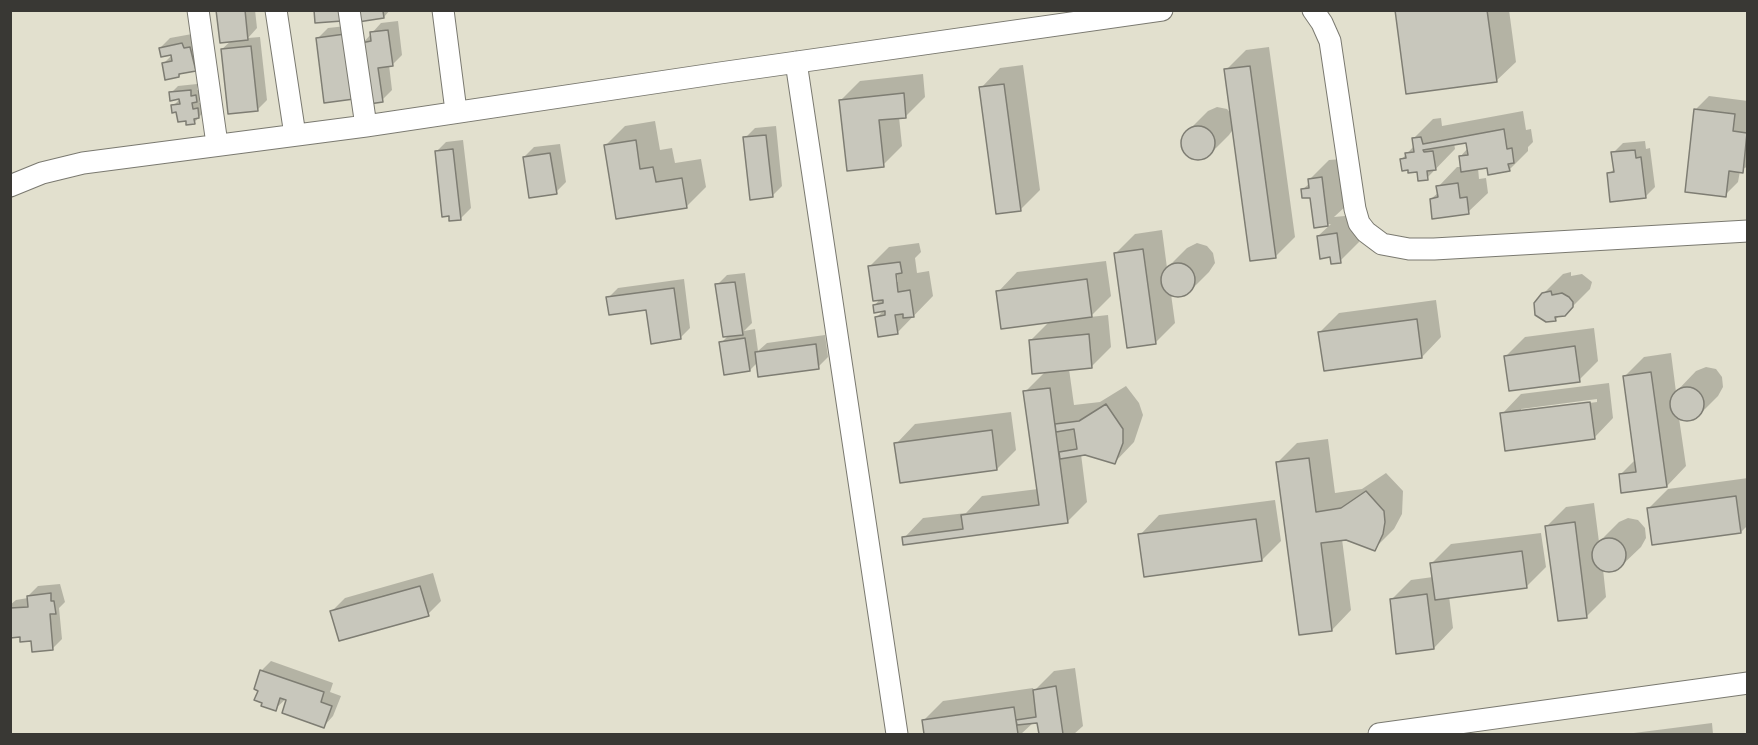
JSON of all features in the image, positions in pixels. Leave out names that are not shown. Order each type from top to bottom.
[{"type":"street","points":[[198,10],[217,144]]},
{"type":"street","points":[[276,10],[295,135]]},
{"type":"street","points":[[349,10],[366,126]]},
{"type":"street","points":[[443,10],[456,111]]},
{"type":"street","points":[[10,186],[42,173],[83,163],[366,126],[456,111],[1162,10]]},
{"type":"street","points":[[1313,10],[1330,41],[1359,223],[1366,232],[1382,244],[1409,249],[1434,249],[1748,231]]},
{"type":"street","points":[[796,62],[897,735]]},
{"type":"street","points":[[1379,735],[1748,683]]},
{"type":"shaded area","points":[[11,11],[1747,11],[1747,734],[11,734]]},
{"type":"building","points":[[216,10],[245,10],[248,40],[220,43]]},
{"type":"building","points":[[314,10],[341,10],[342,21],[315,23]]},
{"type":"building","points":[[357,10],[385,10],[383,11],[384,18],[358,22]]},
{"type":"building","points":[[1395,10],[1487,10],[1497,82],[1406,94]]},
{"type":"building","points":[[388,30],[393,66],[378,68],[383,102],[369,104],[361,43],[371,41],[370,32]]},
{"type":"building","points":[[345,34],[354,99],[324,103],[316,38]]},
{"type":"building","points":[[182,43],[184,48],[190,47],[196,71],[179,74],[179,77],[165,80],[162,63],[172,61],[171,55],[161,57],[159,48]]},
{"type":"building","points":[[251,46],[258,111],[228,114],[221,49]]},
{"type":"building","points":[[1250,66],[1276,258],[1250,261],[1224,69]]},
{"type":"building","points":[[1004,84],[1021,211],[996,214],[979,87]]},
{"type":"building","points":[[191,90],[191,96],[196,95],[197,102],[192,103],[193,109],[198,108],[199,118],[194,119],[195,124],[186,125],[186,121],[178,122],[176,112],[172,113],[171,105],[180,104],[179,99],[170,101],[169,92]]},
{"type":"building","points":[[904,93],[906,118],[879,120],[884,167],[847,171],[839,100]]},
{"type":"building","points":[[1694,109],[1735,114],[1733,131],[1747,133],[1743,173],[1729,171],[1726,197],[1685,192]]},
{"type":"building","points":[[1198,126],[1210,131],[1215,143],[1210,155],[1198,160],[1186,155],[1181,143],[1186,131]]},
{"type":"building","points":[[1504,129],[1507,149],[1512,148],[1514,163],[1508,164],[1510,171],[1488,175],[1487,168],[1461,172],[1459,156],[1468,155],[1466,143],[1423,150],[1424,152],[1433,151],[1436,170],[1427,171],[1428,180],[1418,181],[1417,172],[1402,171],[1400,159],[1406,158],[1405,153],[1414,152],[1412,138],[1421,137],[1423,144]]},
{"type":"building","points":[[766,135],[773,197],[750,200],[743,137]]},
{"type":"building","points":[[636,140],[640,169],[653,167],[656,182],[682,178],[687,208],[616,219],[604,145]]},
{"type":"building","points":[[453,149],[461,220],[449,221],[449,216],[442,217],[435,151]]},
{"type":"building","points":[[1635,150],[1636,158],[1641,157],[1646,198],[1610,202],[1607,173],[1614,172],[1611,152]]},
{"type":"building","points":[[550,153],[557,194],[529,198],[523,157]]},
{"type":"building","points":[[1322,177],[1328,226],[1314,228],[1310,198],[1302,198],[1301,189],[1309,188],[1308,179]]},
{"type":"building","points":[[1458,183],[1460,198],[1467,197],[1469,214],[1432,219],[1430,199],[1438,197],[1436,186]]},
{"type":"building","points":[[1337,233],[1341,263],[1331,264],[1330,257],[1320,259],[1317,236]]},
{"type":"building","points":[[1143,249],[1156,344],[1127,348],[1114,253]]},
{"type":"building","points":[[900,262],[902,273],[896,274],[898,292],[910,290],[914,317],[903,318],[903,314],[895,315],[898,334],[878,337],[875,317],[885,315],[885,311],[874,313],[873,305],[883,303],[883,300],[873,301],[868,266]]},
{"type":"building","points":[[1178,263],[1190,268],[1195,280],[1190,292],[1178,297],[1166,292],[1161,280],[1166,268]]},
{"type":"building","points":[[1087,279],[1092,317],[1001,329],[996,291]]},
{"type":"building","points":[[735,282],[743,335],[723,337],[715,284]]},
{"type":"building","points":[[674,288],[681,339],[651,344],[646,310],[609,315],[606,297]]},
{"type":"building","points":[[1551,291],[1552,295],[1562,293],[1569,297],[1573,302],[1573,307],[1565,316],[1555,317],[1556,321],[1546,322],[1535,315],[1534,303],[1542,293]]},
{"type":"building","points":[[1417,319],[1422,358],[1324,371],[1318,332]]},
{"type":"building","points":[[1089,334],[1092,368],[1032,374],[1029,340]]},
{"type":"building","points":[[745,338],[750,371],[724,375],[719,342]]},
{"type":"building","points":[[816,344],[819,369],[758,377],[755,352]]},
{"type":"building","points":[[1575,346],[1580,382],[1509,391],[1504,356]]},
{"type":"building","points":[[1651,372],[1667,487],[1621,493],[1619,474],[1636,472],[1623,376]]},
{"type":"building","points":[[1687,387],[1699,392],[1704,404],[1699,416],[1687,421],[1675,416],[1670,404],[1675,392]]},
{"type":"building","points":[[1050,388],[1068,523],[903,545],[902,537],[963,529],[961,515],[1039,505],[1023,391]]},
{"type":"building","points":[[1590,402],[1595,439],[1505,451],[1500,413]]},
{"type":"building","points":[[1106,404],[1123,429],[1123,443],[1115,464],[1085,455],[1060,459],[1059,452],[1077,449],[1074,429],[1056,432],[1055,424],[1079,421]]},
{"type":"building","points":[[992,430],[997,470],[900,483],[894,443]]},
{"type":"building","points":[[1309,458],[1316,512],[1341,508],[1366,491],[1384,511],[1385,522],[1383,534],[1375,551],[1346,540],[1321,543],[1332,631],[1299,635],[1276,462]]},
{"type":"building","points":[[1736,496],[1741,533],[1652,545],[1647,508]]},
{"type":"building","points":[[1256,519],[1262,561],[1144,577],[1138,534]]},
{"type":"building","points":[[1575,522],[1587,618],[1558,621],[1545,526]]},
{"type":"building","points":[[1609,538],[1621,543],[1626,555],[1621,567],[1609,572],[1597,567],[1592,555],[1597,543]]},
{"type":"building","points":[[1522,551],[1527,588],[1435,600],[1430,563]]},
{"type":"building","points":[[420,586],[429,616],[339,641],[330,611]]},
{"type":"building","points":[[51,593],[51,601],[54,601],[56,614],[50,614],[53,650],[32,652],[31,641],[20,642],[20,637],[10,638],[10,608],[28,607],[27,596]]},
{"type":"building","points":[[1427,594],[1434,649],[1396,654],[1390,599]]},
{"type":"building","points":[[260,670],[324,692],[321,702],[332,706],[324,728],[282,713],[286,700],[280,698],[276,711],[261,706],[262,703],[254,700],[258,691],[254,689]]},
{"type":"building","points":[[1056,686],[1063,734],[1039,734],[1037,723],[1017,725],[1016,720],[1036,717],[1033,690]]},
{"type":"building","points":[[1014,707],[1018,734],[924,734],[922,720]]}]
